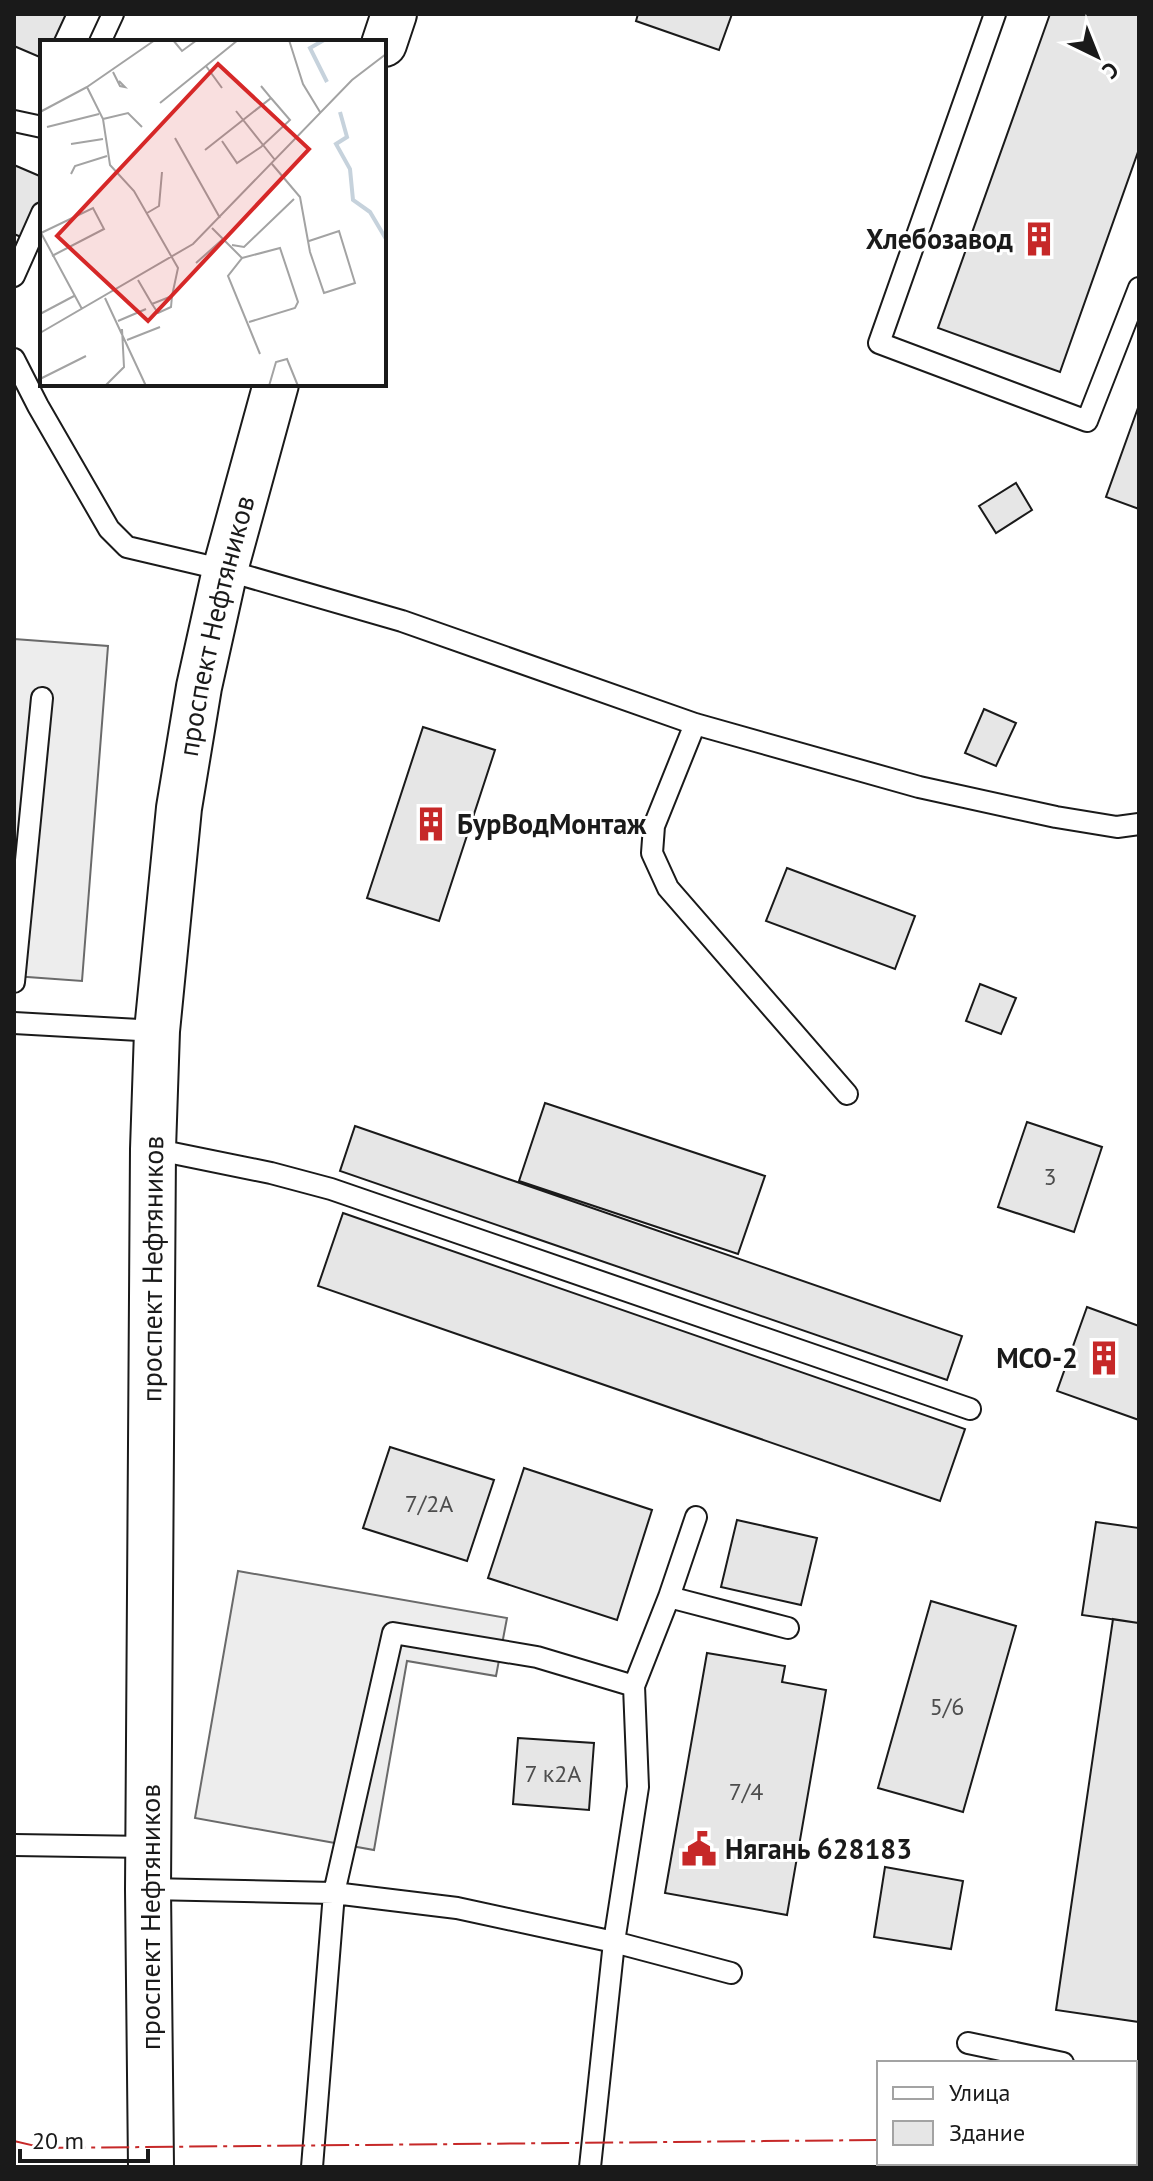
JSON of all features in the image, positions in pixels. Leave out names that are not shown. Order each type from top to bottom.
[{"type":"main road","points":[[385,40],[394,14]]},
{"type":"main road","name":"проспект Нефтяников","points":[[151,2167],[148,1868],[153,1149],[157,1031],[179,808],[199,687],[225,570],[275,386]]},
{"type":"lane","points":[[101,40],[113,14]]},
{"type":"lane","points":[[995,14],[879,343],[1087,421],[1139,288]]},
{"type":"lane","points":[[14,121],[40,127]]},
{"type":"lane","points":[[14,276],[40,218]]},
{"type":"lane","points":[[14,359],[109,529],[127,547],[225,570],[402,621],[695,724],[919,787],[1056,817],[1117,827],[1139,824]]},
{"type":"lane","points":[[14,982],[42,698]]},
{"type":"lane","points":[[695,724],[654,826],[652,853],[668,888],[847,1094]]},
{"type":"lane","points":[[14,1023],[157,1031]]},
{"type":"lane","points":[[153,1149],[271,1173],[331,1189],[970,1409]]},
{"type":"lane","points":[[590,2167],[614,1942],[638,1787],[634,1686],[696,1517]]},
{"type":"lane","points":[[669,1597],[788,1628]]},
{"type":"lane","points":[[312,2167],[334,1893],[393,1633],[537,1657],[634,1686]]},
{"type":"lane","points":[[14,1845],[148,1868],[457,1908],[614,1942],[731,1973]]},
{"type":"lane","points":[[968,2043],[1054,2061]]},
{"type":"shaded area","points":[[14,639],[108,646],[82,981],[14,976]]},
{"type":"shaded area","points":[[238,1571],[507,1618],[496,1676],[407,1661],[374,1850],[195,1818]]},
{"type":"building","points":[[14,14],[66,14],[54,40],[40,40],[40,57],[14,46]]},
{"type":"building","points":[[638,14],[732,14],[719,50],[636,21]]},
{"type":"building","name":"Хлебозавод","points":[[1050,14],[1139,15],[1139,149],[1060,372],[938,328]]},
{"type":"building","points":[[14,165],[40,176],[40,214],[28,240],[14,234]]},
{"type":"building","points":[[1139,405],[1139,509],[1106,497]]},
{"type":"building","points":[[1016,483],[1032,510],[996,533],[979,506]]},
{"type":"building","points":[[984,709],[1016,723],[996,766],[965,753]]},
{"type":"building","name":"БурВодМонтаж","points":[[423,727],[495,750],[439,921],[367,898]]},
{"type":"building","points":[[787,868],[915,916],[895,969],[766,921]]},
{"type":"building","points":[[980,984],[1016,998],[1001,1034],[966,1021]]},
{"type":"building","points":[[545,1103],[765,1176],[738,1254],[519,1181]]},
{"type":"building","points":[[1027,1122],[1102,1147],[1074,1232],[998,1207]]},
{"type":"building","points":[[355,1126],[962,1336],[947,1380],[340,1171]]},
{"type":"building","points":[[343,1213],[965,1429],[940,1501],[318,1286]]},
{"type":"building","name":"МСО-2","points":[[1087,1307],[1139,1326],[1139,1420],[1057,1391]]},
{"type":"building","points":[[390,1447],[494,1480],[467,1561],[363,1528]]},
{"type":"building","points":[[524,1468],[652,1510],[617,1620],[488,1578]]},
{"type":"building","points":[[737,1520],[817,1538],[801,1605],[721,1587]]},
{"type":"building","points":[[1096,1522],[1139,1528],[1139,1623],[1082,1615]]},
{"type":"building","points":[[931,1601],[1016,1626],[963,1812],[878,1788]]},
{"type":"building","points":[[1113,1619],[1139,1623],[1139,2022],[1056,2010]]},
{"type":"building","points":[[707,1653],[785,1666],[782,1682],[826,1690],[787,1915],[665,1893]]},
{"type":"building","points":[[518,1738],[594,1743],[589,1810],[513,1804]]},
{"type":"building","points":[[885,1867],[963,1881],[951,1949],[874,1937]]},
{"type":"power","points":[[14,2141],[44,2148],[877,2140]]},
{"type":"place","name":"Хлебозавод","points":[[1039,239]]},
{"type":"place","name":"БурВодМонтаж","points":[[431,824]]},
{"type":"place","name":"МСО-2","points":[[1104,1358]]},
{"type":"place","name":"Нягань 628183","points":[[699,1849]]}]
